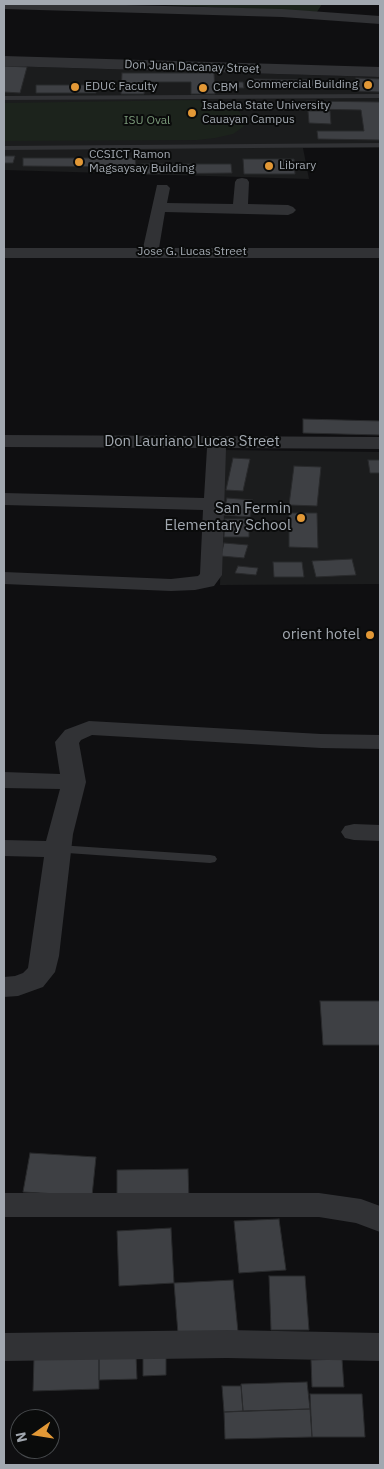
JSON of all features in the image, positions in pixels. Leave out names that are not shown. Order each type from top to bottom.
[{"type":"street","points":[[4,5],[135,6],[380,20]]},
{"type":"street","name":"Don Juan Dacanay Street","points":[[4,62],[380,72]]},
{"type":"street","points":[[240,209],[242,182]]},
{"type":"street","points":[[150,252],[162,188]]},
{"type":"street","points":[[158,207],[288,210]]},
{"type":"street","name":"Jose G. Lucas Street","points":[[4,252],[380,253]]},
{"type":"street","name":"Don Lauriano Lucas Street","points":[[4,441],[380,443]]},
{"type":"street","points":[[4,578],[62,578],[171,586],[206,581],[211,575],[210,564],[218,442]]},
{"type":"street","points":[[4,499],[214,504]]},
{"type":"street","points":[[4,987],[18,986],[33,980],[41,972],[46,956],[60,834],[74,782],[66,742],[73,735],[89,728],[321,741],[380,742]]},
{"type":"street","points":[[4,780],[74,782]]},
{"type":"street","points":[[354,832],[380,833]]},
{"type":"street","points":[[4,848],[58,850]]},
{"type":"street","points":[[4,1205],[320,1205],[361,1211],[380,1220]]},
{"type":"street","points":[[4,1347],[227,1344],[380,1347]]},
{"type":"lane","points":[[4,98],[380,96]]},
{"type":"lane","points":[[4,148],[380,145]]},
{"type":"lane","points":[[58,850],[210,859]]},
{"type":"shaded area","name":"Isabela State University Cauayan Campus","points":[[4,66],[380,77],[380,148],[303,148],[309,179],[4,170]]},
{"type":"shaded area","name":"San Fermin Elementary School","points":[[223,450],[380,452],[380,584],[220,585]]},
{"type":"green space","points":[[143,4],[322,4],[317,12]]},
{"type":"green space","name":"ISU Oval","points":[[195,100],[214,102],[237,109],[246,120],[243,127],[233,134],[197,140],[4,141],[4,103]]},
{"type":"building","points":[[4,66],[27,67],[20,93],[4,92]]},
{"type":"building","name":"CBM","points":[[122,73],[214,73],[215,94],[191,94],[191,82],[145,82],[144,94],[121,94]]},
{"type":"building","name":"Commercial Building","points":[[356,78],[380,79],[380,92],[356,91]]},
{"type":"building","points":[[251,79],[322,80],[323,88],[251,88]]},
{"type":"building","name":"EDUC Faculty","points":[[86,81],[115,81],[114,89],[96,89],[96,93],[36,93],[36,85],[90,85]]},
{"type":"building","points":[[329,81],[351,81],[350,89],[327,88]]},
{"type":"building","points":[[220,82],[243,82],[244,88],[219,88]]},
{"type":"building","points":[[307,101],[380,102],[380,140],[318,139],[317,131],[364,131],[361,110],[308,109]]},
{"type":"building","points":[[308,111],[330,111],[331,124],[309,123]]},
{"type":"building","points":[[4,156],[15,156],[13,163],[4,163]]},
{"type":"building","name":"CCSICT Ramon Magsaysay Building","points":[[23,158],[135,158],[136,167],[23,166]]},
{"type":"building","name":"Library","points":[[243,159],[294,159],[295,174],[244,174]]},
{"type":"building","points":[[142,164],[231,164],[232,173],[142,174]]},
{"type":"building","points":[[303,419],[380,421],[380,435],[303,433]]},
{"type":"building","points":[[233,458],[250,459],[243,491],[226,490]]},
{"type":"building","points":[[368,460],[380,460],[380,473],[370,473]]},
{"type":"building","points":[[294,466],[321,467],[317,506],[289,505]]},
{"type":"building","points":[[227,498],[253,500],[250,517],[223,515]]},
{"type":"building","points":[[265,505],[278,505],[280,511],[266,511]]},
{"type":"building","points":[[289,513],[317,513],[318,548],[289,547]]},
{"type":"building","points":[[225,519],[249,519],[249,537],[224,537]]},
{"type":"building","points":[[224,543],[248,545],[244,558],[221,556]]},
{"type":"building","points":[[352,559],[356,575],[316,577],[312,561]]},
{"type":"building","points":[[273,562],[302,562],[304,577],[274,577]]},
{"type":"building","points":[[238,566],[258,568],[256,575],[235,573]]},
{"type":"building","points":[[320,1001],[380,1001],[380,1045],[323,1045]]},
{"type":"building","points":[[30,1153],[96,1157],[92,1196],[23,1192]]},
{"type":"building","points":[[188,1169],[189,1200],[117,1201],[117,1170]]},
{"type":"building","points":[[279,1219],[286,1270],[239,1273],[234,1221]]},
{"type":"building","points":[[171,1228],[174,1283],[119,1286],[117,1231]]},
{"type":"building","points":[[269,1276],[305,1276],[309,1330],[271,1330]]},
{"type":"building","points":[[233,1280],[238,1332],[178,1334],[174,1283]]},
{"type":"building","points":[[136,1355],[137,1379],[99,1380],[99,1356]]},
{"type":"building","points":[[99,1356],[99,1389],[33,1391],[34,1358]]},
{"type":"building","points":[[143,1357],[166,1357],[166,1375],[143,1376]]},
{"type":"building","points":[[342,1359],[344,1387],[312,1387],[311,1360]]},
{"type":"building","points":[[307,1382],[310,1409],[243,1411],[241,1384]]},
{"type":"building","points":[[222,1386],[241,1386],[243,1411],[224,1412]]},
{"type":"building","points":[[310,1394],[362,1394],[365,1437],[312,1437]]},
{"type":"building","points":[[310,1409],[312,1437],[225,1439],[224,1412]]},
{"type":"place","name":"Commercial Building","points":[[368,85]]},
{"type":"place","name":"EDUC Faculty","points":[[75,87]]},
{"type":"place","name":"CBM","points":[[203,88]]},
{"type":"place","name":"Isabela State University Cauayan Campus","points":[[192,113]]},
{"type":"place","name":"CCSICT Ramon Magsaysay Building","points":[[79,162]]},
{"type":"place","name":"Library","points":[[269,166]]},
{"type":"place","name":"San Fermin Elementary School","points":[[301,518]]},
{"type":"place","name":"orient hotel","points":[[370,635]]}]
